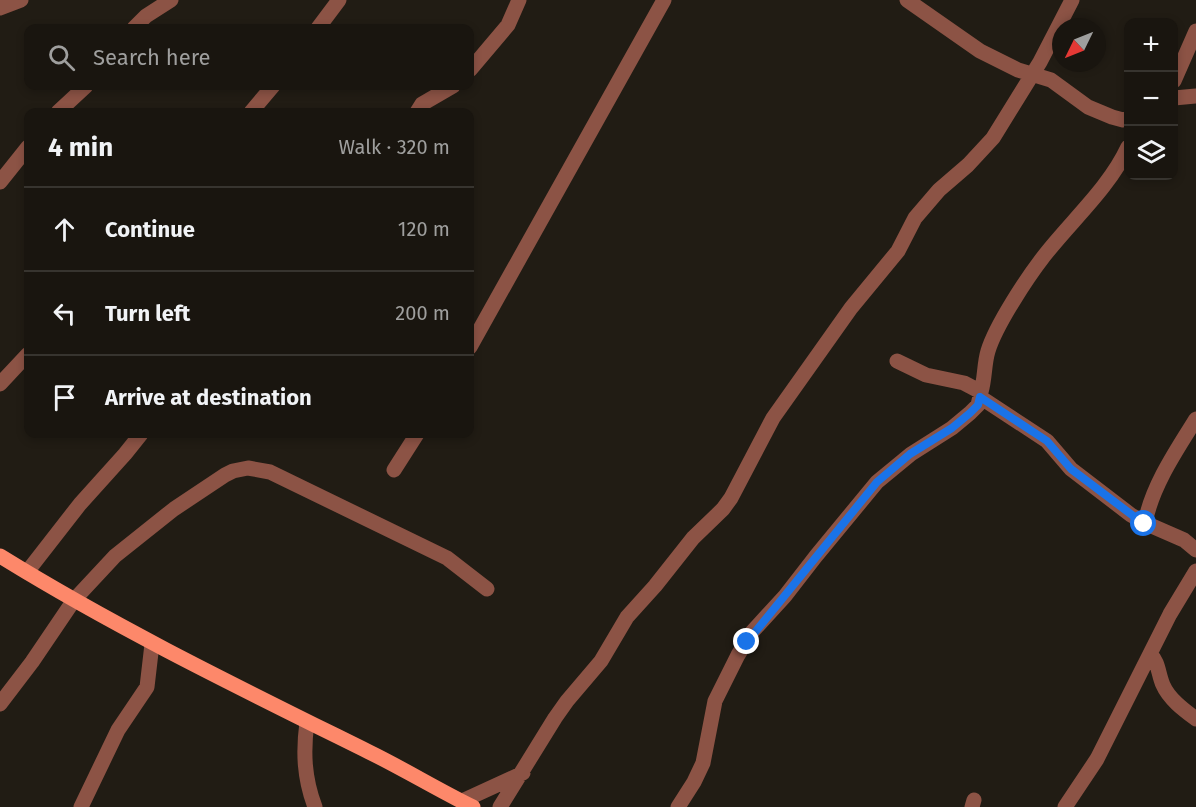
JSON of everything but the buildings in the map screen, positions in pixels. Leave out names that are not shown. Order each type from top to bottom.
[{"type":"main road","points":[[0,556],[152,644],[468,805]]},
{"type":"street","points":[[0,8],[21,0]]},
{"type":"street","points":[[138,24],[171,0]]},
{"type":"street","points":[[321,24],[339,0]]},
{"type":"street","points":[[474,65],[508,25],[519,0]]},
{"type":"street","points":[[474,340],[664,0]]},
{"type":"street","points":[[907,0],[980,51],[1031,74],[1051,80],[1088,107],[1124,120]]},
{"type":"street","points":[[500,807],[555,718],[601,661],[627,617],[693,538],[731,498],[773,418],[851,308],[898,251],[915,218],[933,196],[968,165],[993,138],[1055,35],[1072,0]]},
{"type":"street","points":[[1177,72],[1196,31]]},
{"type":"street","points":[[62,108],[82,90]]},
{"type":"street","points":[[254,108],[270,90]]},
{"type":"street","points":[[420,108],[422,104],[446,90]]},
{"type":"street","points":[[1178,98],[1196,96]]},
{"type":"street","points":[[0,182],[24,152]]},
{"type":"street","points":[[678,807],[703,763],[715,701],[738,655],[753,632],[877,482],[910,454],[952,428],[978,405],[985,381],[987,353],[1005,318],[1032,273],[1115,171],[1124,154]]},
{"type":"street","points":[[0,384],[24,358]]},
{"type":"street","points":[[897,361],[926,375],[964,383],[1047,441],[1071,469],[1144,524],[1184,540],[1196,550]]},
{"type":"street","points":[[1144,524],[1162,478],[1196,419]]},
{"type":"street","points":[[27,572],[80,504],[138,438]]},
{"type":"street","points":[[394,470],[414,438]]},
{"type":"street","points":[[0,704],[74,600],[115,556],[149,527],[233,471],[249,468],[270,472],[447,558],[487,589]]},
{"type":"street","points":[[1065,807],[1097,759],[1170,614],[1196,571]]},
{"type":"street","points":[[81,807],[118,730],[147,687],[148,661],[152,644]]},
{"type":"street","points":[[1150,654],[1156,662],[1166,691],[1196,719]]},
{"type":"street","points":[[307,722],[304,771],[315,807]]},
{"type":"street","points":[[468,805],[523,773]]},
{"type":"route","points":[[747,642],[758,625],[785,596],[877,482],[910,454],[952,428],[978,405],[980,397],[1047,441],[1071,469],[1144,524]]}]
